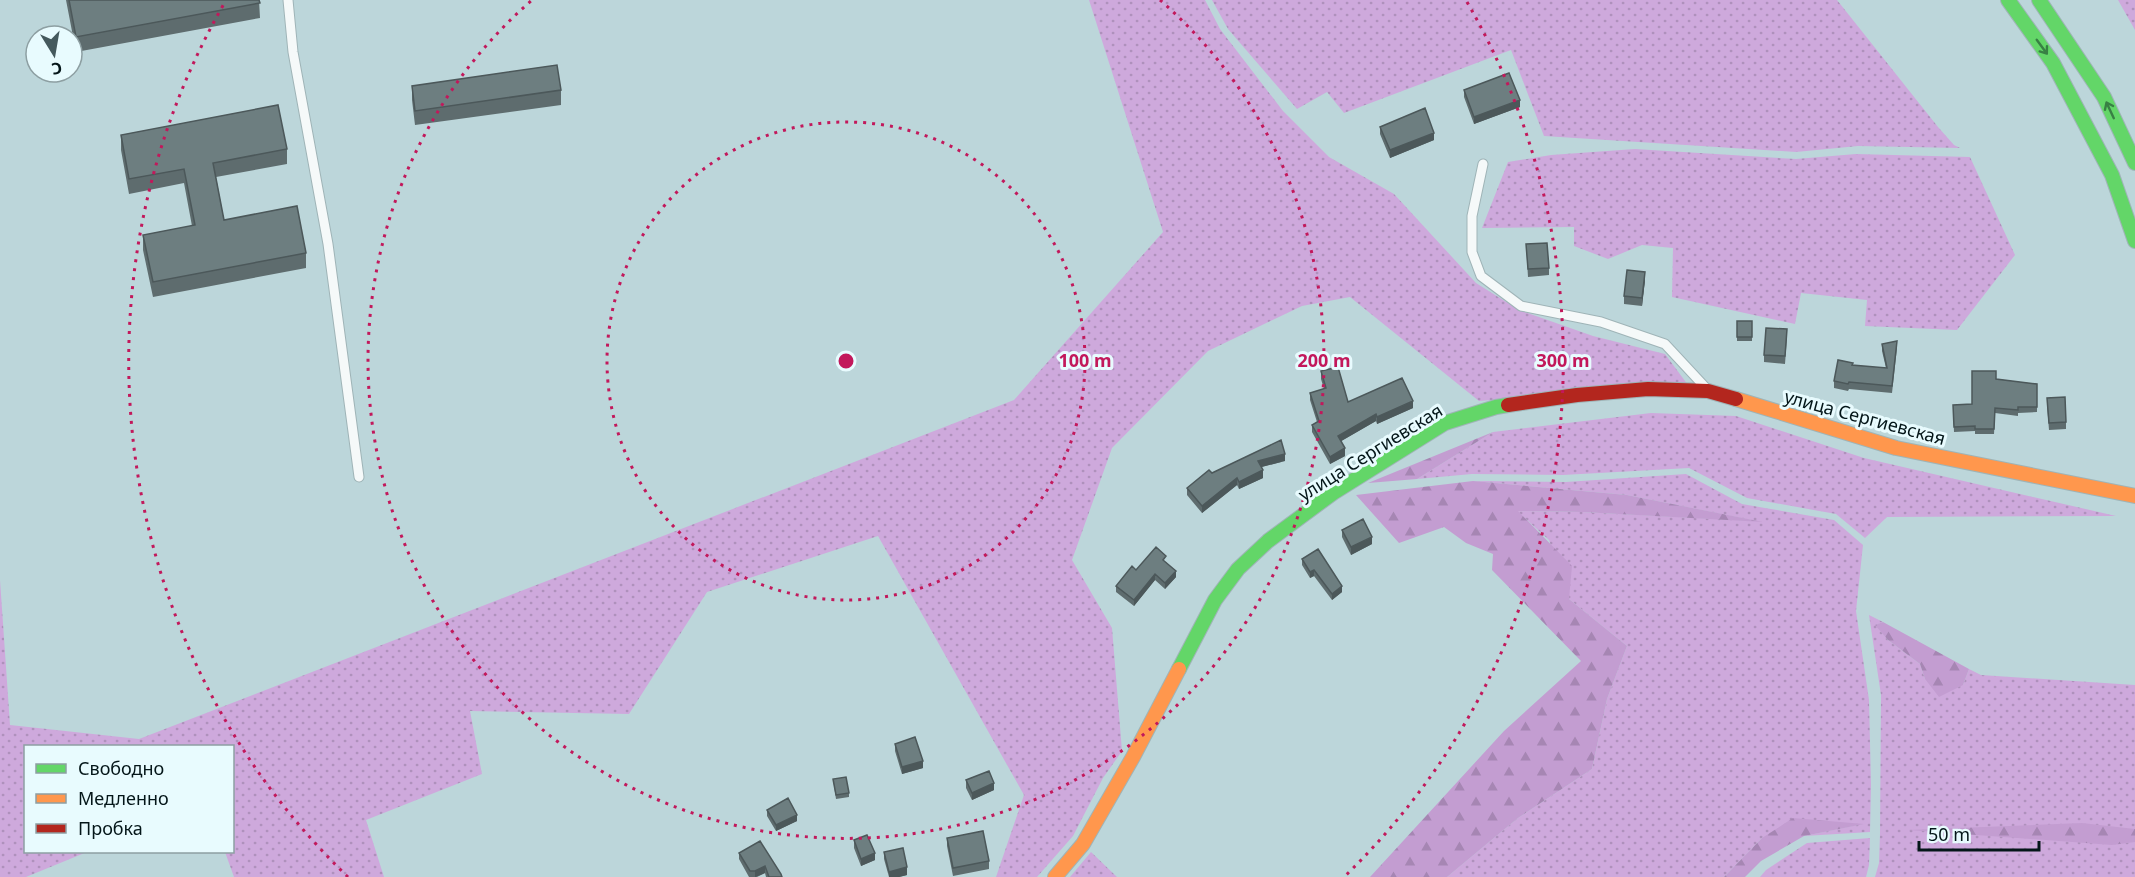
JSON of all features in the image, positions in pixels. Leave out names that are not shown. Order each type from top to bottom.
[{"type":"street","points":[[2008,0],[2054,63],[2112,175],[2135,241]]},
{"type":"street","points":[[2039,0],[2104,97],[2135,163]]},
{"type":"street","name":"улица Сергиевская","points":[[1055,877],[1083,844],[1215,600],[1238,569],[1268,541],[1333,493],[1445,423],[1496,407],[1577,395],[1648,389],[1708,391],[1896,448],[2135,496]]},
{"type":"lane","points":[[288,0],[293,52],[328,244],[359,477]]},
{"type":"lane","points":[[1484,164],[1472,216],[1472,252],[1481,276],[1521,306],[1601,322],[1665,344],[1708,391]]},
{"type":"shaded area","points":[[1089,0],[1205,0],[1220,29],[1283,111],[1329,157],[1394,194],[1476,283],[1519,310],[1593,336],[1665,354],[1688,385],[1479,401],[1350,297],[1302,306],[1208,351],[1112,448],[1072,560],[1112,628],[1122,751],[1103,778],[1073,836],[1037,877],[996,877],[1024,795],[878,536],[707,592],[629,714],[470,711],[482,774],[366,820],[384,877],[234,877],[225,853],[234,853],[234,745],[24,745],[24,853],[85,853],[26,877],[0,877],[0,580],[10,725],[139,739],[1014,400],[1163,232]]},
{"type":"shaded area","points":[[1212,0],[1837,0],[1938,127],[1954,145],[1960,148],[1858,146],[1796,152],[1544,136],[1511,50],[1344,113],[1327,92],[1297,109],[1228,29]]},
{"type":"shaded area","points":[[2118,0],[2135,0],[2135,30]]},
{"type":"shaded area","points":[[1635,149],[1796,159],[1856,154],[1970,157],[2015,255],[1957,330],[1865,326],[1867,300],[1801,293],[1795,324],[1672,297],[1673,248],[1642,245],[1608,259],[1574,246],[1574,227],[1482,228],[1508,162],[1551,155]]},
{"type":"shaded area","points":[[1651,413],[1736,416],[1864,458],[2116,516],[1887,517],[1865,538],[1836,514],[1747,498],[1689,468],[1563,475],[1472,474],[1417,479],[1493,432]]},
{"type":"shaded area","points":[[1686,474],[1742,504],[1834,520],[1863,545],[1856,611],[1869,700],[1870,832],[1804,836],[1862,824],[1762,838],[1724,877],[1447,877],[1518,818],[1592,769],[1607,699],[1627,646],[1569,599],[1549,540],[1517,511],[1756,521],[1627,495],[1473,481],[1566,482]]},
{"type":"shaded area","points":[[1869,615],[1883,622],[1876,625],[1888,640],[1920,664],[1925,679],[1963,685],[1969,669],[1981,675],[2135,685],[2135,877],[1875,877],[1879,863],[1880,834],[1881,695]]},
{"type":"shaded area","points":[[1870,838],[1866,877],[1760,877],[1766,870],[1807,843]]},
{"type":"shaded area","points":[[1091,852],[1117,877],[1070,877]]},
{"type":"green space","points":[[1493,432],[1417,479],[1368,483]]},
{"type":"green space","points":[[1473,481],[1627,495],[1763,522],[1582,512],[1518,511],[1572,566],[1569,599],[1627,646],[1607,699],[1592,769],[1518,818],[1447,877],[1370,877],[1504,731],[1581,661],[1492,570],[1493,554],[1466,543],[1444,527],[1399,543],[1356,495]]},
{"type":"green space","points":[[1883,622],[1969,669],[1963,685],[1939,697],[1925,679],[1920,664],[1888,640],[1875,625]]},
{"type":"green space","points":[[1793,818],[1864,824],[1804,836],[1761,861],[1745,877],[1724,877],[1762,838]]},
{"type":"green space","points":[[2082,823],[2135,829],[2135,842],[2112,845],[1908,830]]},
{"type":"building","points":[[69,0],[259,0],[260,3],[84,36],[84,24],[74,24]]},
{"type":"building","points":[[557,65],[561,90],[415,111],[412,86]]},
{"type":"building","points":[[1509,73],[1520,100],[1474,117],[1464,90]]},
{"type":"building","points":[[278,105],[287,149],[213,163],[224,220],[297,206],[306,253],[153,282],[143,235],[195,225],[184,169],[129,179],[121,135]]},
{"type":"building","points":[[1425,108],[1434,133],[1390,150],[1380,127]]},
{"type":"building","points":[[1547,243],[1549,268],[1528,269],[1526,244]]},
{"type":"building","points":[[1627,270],[1645,272],[1642,298],[1624,296]]},
{"type":"building","points":[[1737,321],[1752,321],[1752,337],[1737,337]]},
{"type":"building","points":[[1766,328],[1787,329],[1785,356],[1764,355]]},
{"type":"building","points":[[1897,341],[1892,386],[1834,381],[1838,360],[1853,363],[1852,365],[1887,368],[1882,344]]},
{"type":"building","points":[[1338,367],[1348,402],[1402,378],[1413,401],[1377,417],[1376,414],[1338,436],[1345,448],[1330,457],[1312,425],[1319,421],[1310,393],[1326,388],[1321,371]]},
{"type":"building","points":[[1972,371],[1996,371],[1996,379],[2037,384],[2037,407],[2018,407],[2018,410],[1995,408],[1994,429],[1975,429],[1975,426],[1954,427],[1953,405],[1972,404]]},
{"type":"building","points":[[2065,397],[2066,422],[2049,423],[2047,398]]},
{"type":"building","points":[[1281,440],[1285,454],[1258,461],[1263,470],[1239,482],[1237,478],[1202,506],[1187,488],[1209,470],[1212,473]]},
{"type":"building","points":[[1363,519],[1372,537],[1351,547],[1342,530]]},
{"type":"building","points":[[1156,547],[1166,556],[1163,560],[1176,571],[1165,583],[1155,574],[1134,600],[1116,586],[1132,566],[1136,570]]},
{"type":"building","points":[[1318,549],[1342,586],[1332,594],[1314,570],[1310,572],[1302,559]]},
{"type":"building","points":[[915,737],[923,761],[902,767],[895,744]]},
{"type":"building","points":[[989,771],[994,783],[972,793],[966,780]]},
{"type":"building","points":[[846,777],[849,793],[836,795],[833,779]]},
{"type":"building","points":[[788,798],[797,815],[776,825],[767,810]]},
{"type":"building","points":[[983,831],[989,861],[953,868],[947,838]]},
{"type":"building","points":[[867,835],[875,853],[861,859],[854,840]]},
{"type":"building","points":[[760,841],[782,877],[769,877],[765,866],[750,871],[739,853]]},
{"type":"building","points":[[903,848],[907,867],[889,872],[884,852]]},
{"type":"traffic: fast","points":[[2008,0],[2053,63],[2112,175],[2135,241]]},
{"type":"traffic: fast","points":[[2039,0],[2104,97],[2135,163]]},
{"type":"traffic: fast","points":[[1179,669],[1215,600],[1238,569],[1268,541],[1333,493],[1445,423],[1508,405]]},
{"type":"traffic: slow","points":[[1736,399],[1896,448],[2135,496]]},
{"type":"traffic: slow","points":[[1055,877],[1083,844],[1133,757],[1179,669]]},
{"type":"traffic: jam","points":[[1508,405],[1577,395],[1648,389],[1708,391],[1736,399]]}]
